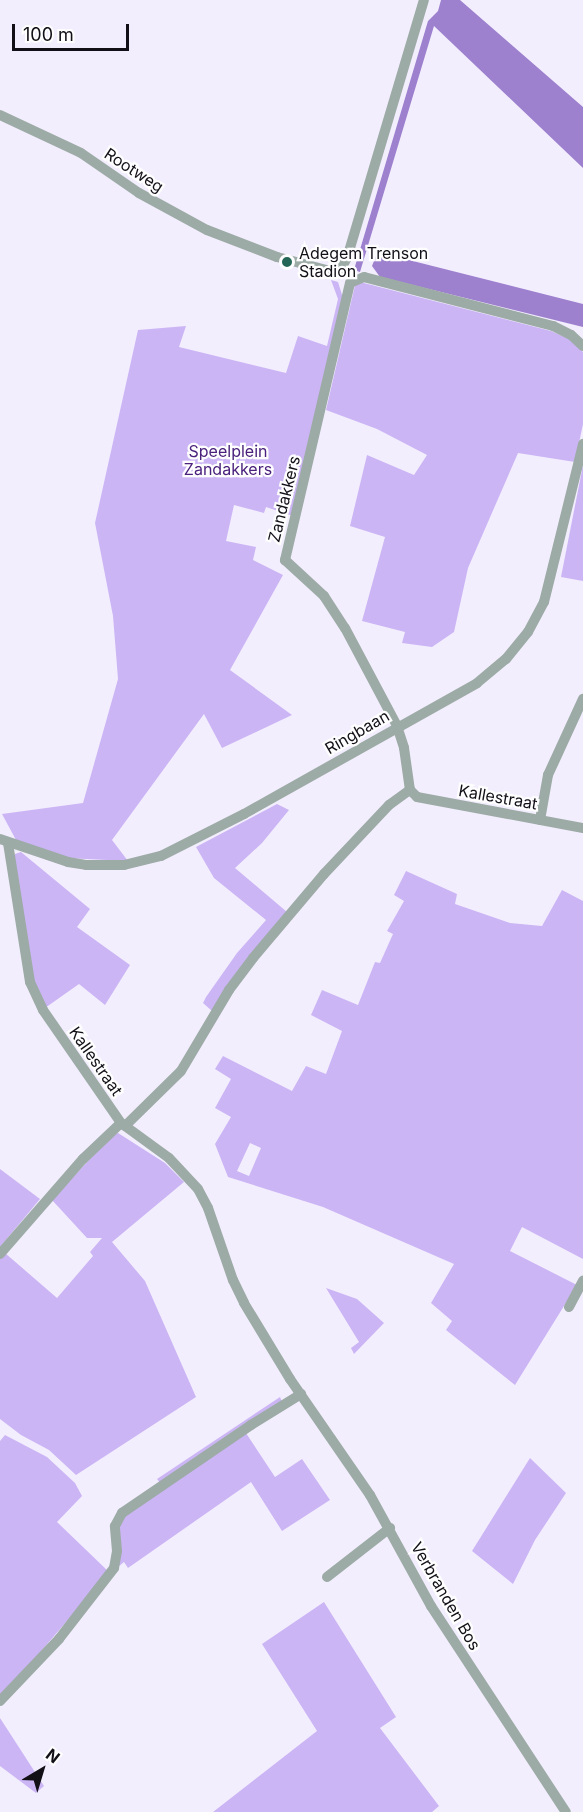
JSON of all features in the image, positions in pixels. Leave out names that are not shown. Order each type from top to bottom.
[{"type":"street","name":"Rootweg","points":[[0,115],[81,153],[139,194],[175,214],[253,249],[322,271],[340,271],[347,258],[424,0]]},
{"type":"street","name":"Zandakkers","points":[[397,726],[331,604],[316,587],[285,560],[350,283],[364,277],[553,326],[571,335],[583,346]]},
{"type":"street","name":"Ringbaan","points":[[4,841],[68,862],[104,867],[132,864],[161,856],[244,814],[477,683],[506,659],[528,632],[544,602],[583,444]]},
{"type":"street","points":[[540,820],[551,766],[583,699]]},
{"type":"street","points":[[0,1254],[94,1147],[182,1071],[224,999],[253,958],[324,874],[389,806],[410,790],[404,748],[397,726]]},
{"type":"street","name":"Kallestraat","points":[[410,790],[417,797],[583,828]]},
{"type":"street","name":"Kallestraat","points":[[4,841],[35,996],[123,1124]]},
{"type":"street","name":"Verbranden Bos","points":[[123,1124],[181,1169],[198,1190],[208,1208],[233,1280],[244,1303],[390,1528],[432,1606],[566,1812]]},
{"type":"street","points":[[569,1307],[583,1281]]},
{"type":"street","points":[[0,1701],[59,1639],[114,1569],[117,1551],[115,1526],[122,1513],[301,1394]]},
{"type":"street","points":[[327,1577],[390,1528]]},
{"type":"green space","name":"Speelplein Zandakkers","points":[[331,280],[338,282],[343,298],[293,516],[266,507],[264,513],[234,505],[226,541],[256,547],[253,560],[283,575],[230,670],[292,715],[222,748],[204,714],[112,840],[128,861],[65,858],[16,840],[2,814],[83,803],[118,679],[113,616],[95,523],[138,330],[186,326],[179,347],[286,373],[298,336],[327,346],[338,299]]},
{"type":"green space","points":[[356,281],[551,331],[569,339],[583,352],[583,424],[575,462],[518,453],[468,568],[454,632],[432,647],[402,643],[405,632],[362,621],[385,537],[350,526],[367,455],[414,475],[427,455],[377,429],[326,410]]},
{"type":"green space","points":[[583,465],[583,581],[561,577]]},
{"type":"green space","points":[[277,804],[289,810],[262,843],[235,868],[287,912],[212,1011],[203,1003],[206,997],[237,953],[266,920],[214,878],[196,847]]},
{"type":"green space","points":[[21,852],[90,909],[77,927],[130,965],[105,1005],[79,984],[45,1008],[33,981],[13,860],[15,854]]},
{"type":"green space","points":[[406,871],[457,894],[455,904],[510,923],[542,926],[562,890],[583,901],[583,1259],[522,1227],[510,1251],[577,1285],[515,1385],[446,1330],[452,1321],[431,1303],[454,1264],[323,1207],[228,1177],[215,1144],[231,1117],[215,1108],[231,1079],[215,1069],[223,1056],[292,1091],[306,1066],[326,1074],[342,1031],[311,1015],[322,990],[358,1005],[375,962],[380,963],[393,934],[387,931],[404,901],[394,895]],"holes":[[[250,1143],[261,1148],[249,1176],[237,1171]]]},
{"type":"green space","points":[[118,1133],[165,1163],[184,1182],[112,1242],[145,1281],[196,1397],[76,1475],[49,1450],[21,1435],[0,1419],[0,1259],[5,1253],[57,1298],[93,1256],[90,1252],[102,1238],[87,1238],[52,1200],[111,1136]]},
{"type":"green space","points":[[0,1169],[40,1199],[0,1247]]},
{"type":"green space","points":[[326,1288],[357,1299],[384,1323],[354,1354],[351,1348],[359,1342]]},
{"type":"green space","points":[[280,1397],[282,1402],[161,1484],[157,1479]]},
{"type":"green space","points":[[246,1433],[275,1477],[302,1459],[330,1500],[282,1531],[251,1482],[128,1568],[124,1562],[118,1567],[119,1520]]},
{"type":"green space","points":[[5,1435],[47,1457],[75,1483],[82,1496],[57,1522],[109,1572],[0,1699],[0,1441]]},
{"type":"green space","points":[[530,1458],[566,1493],[535,1540],[513,1584],[472,1551]]},
{"type":"green space","points":[[324,1602],[396,1717],[380,1728],[439,1806],[432,1812],[213,1812],[317,1731],[262,1644]]},
{"type":"green space","points":[[0,1718],[44,1786],[36,1793],[0,1766]]},
{"type":"shaded area","points":[[441,0],[460,0],[583,107],[583,168],[434,26],[360,272],[354,270],[428,21],[438,11]]},
{"type":"shaded area","points":[[381,253],[583,304],[583,327],[380,277],[372,266],[376,256]]},
{"type":"place","name":"Adegem Trenson Stadion","points":[[287,262]]}]
